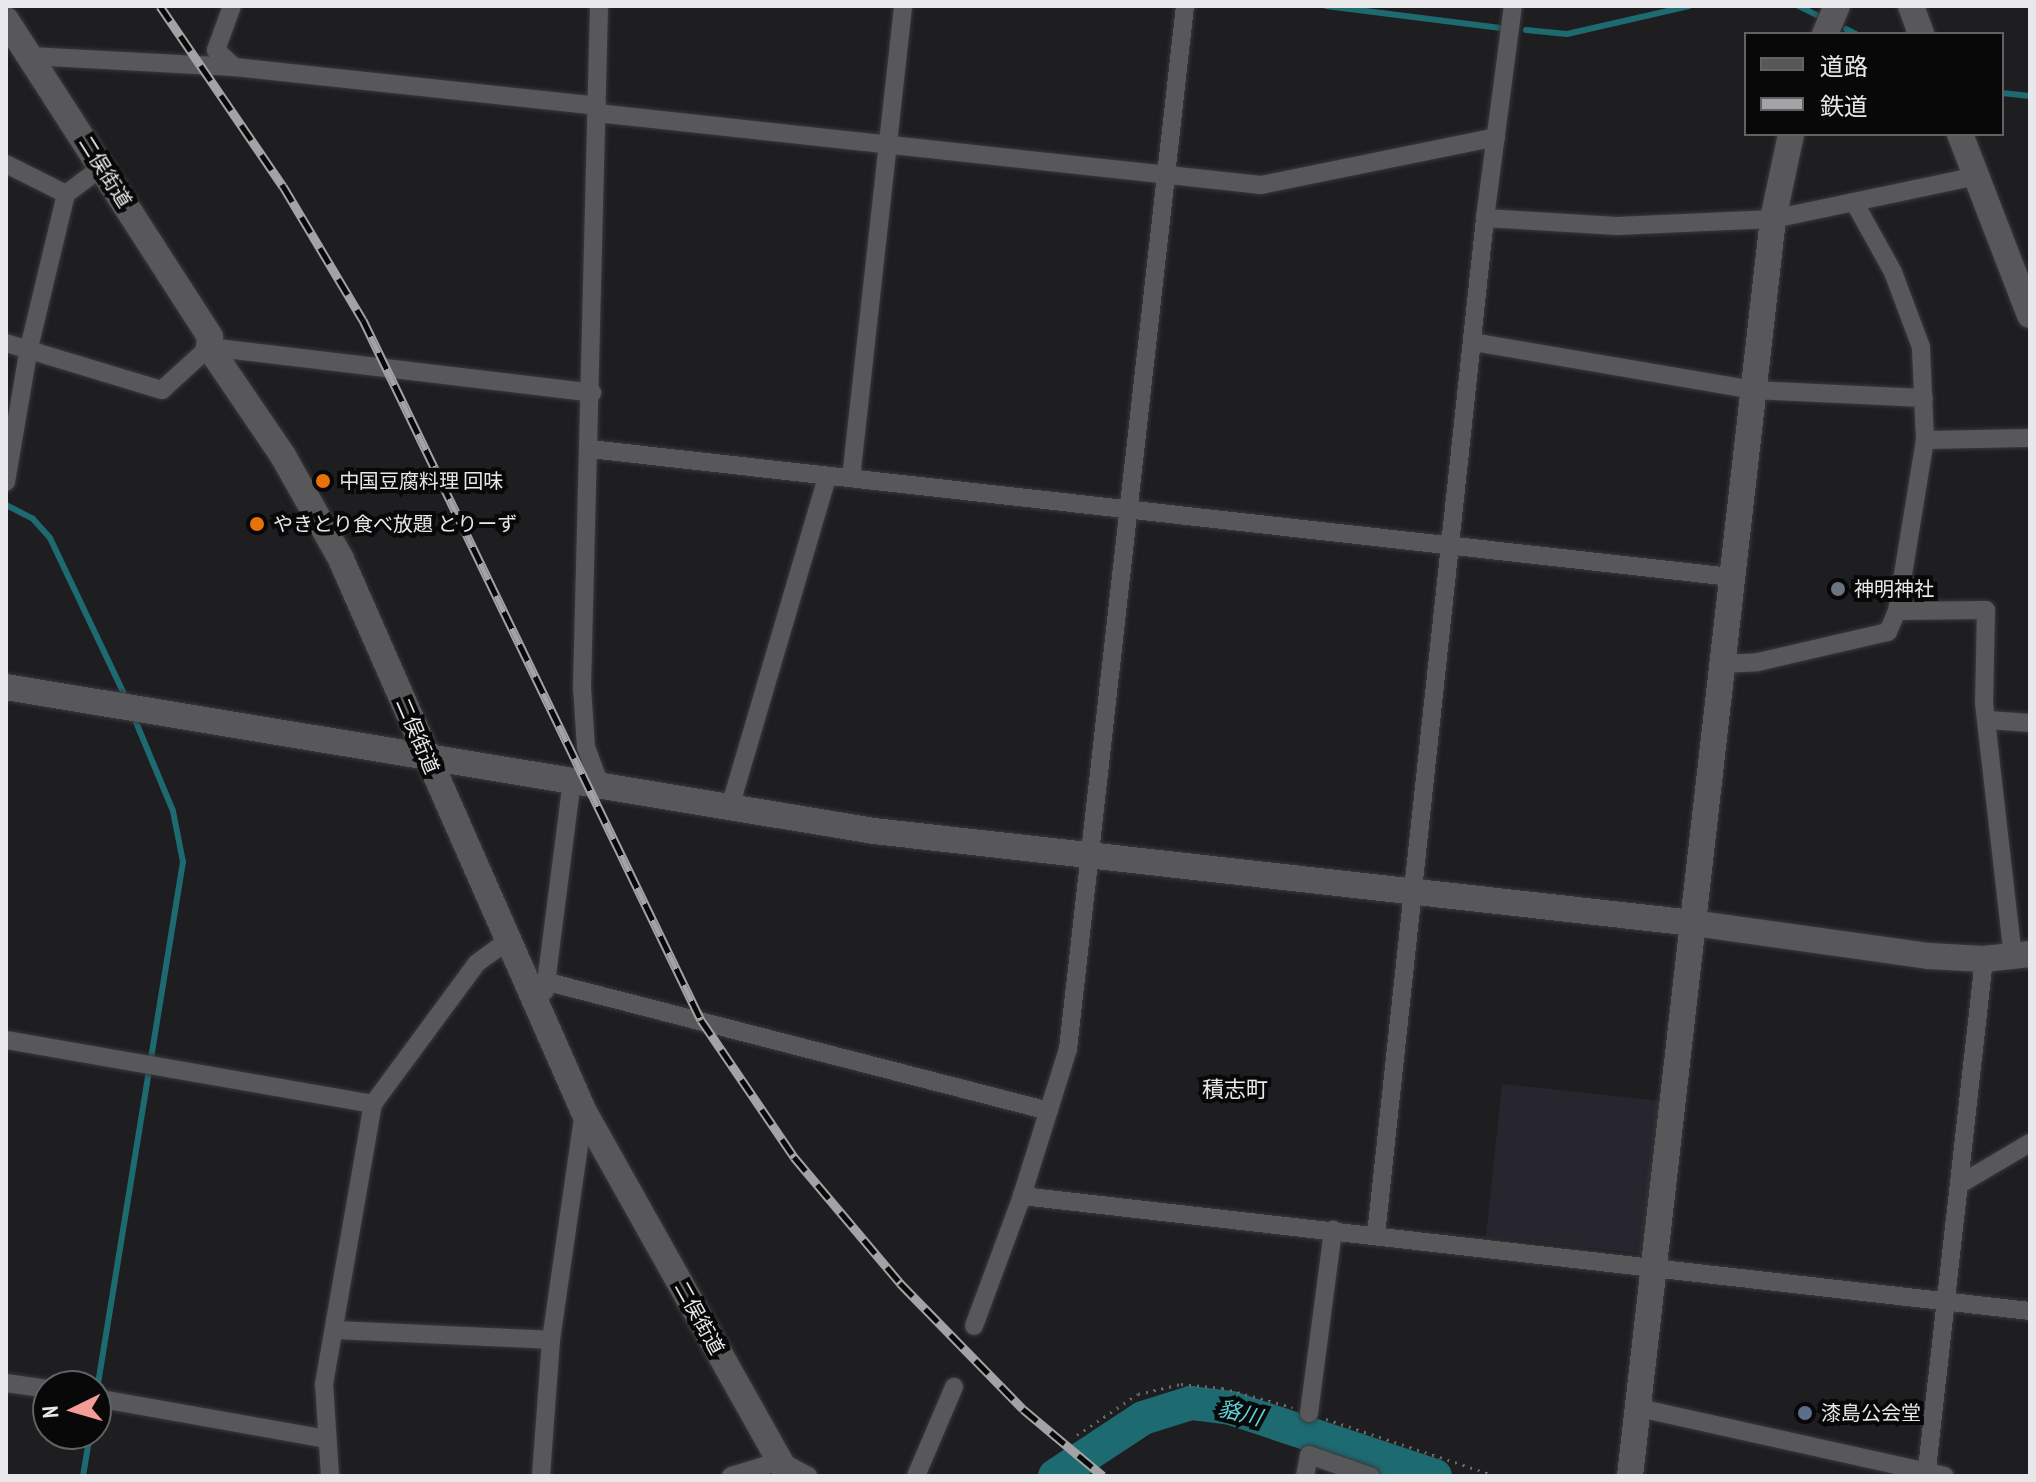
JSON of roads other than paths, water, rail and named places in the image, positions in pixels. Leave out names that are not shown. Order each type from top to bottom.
[{"type":"street","points":[[232,6],[216,50],[234,67]]},
{"type":"street","points":[[599,6],[592,393],[582,687],[586,747],[600,785]]},
{"type":"street","points":[[851,478],[903,6]]},
{"type":"street","points":[[974,1326],[1022,1196],[1068,1049],[1185,6]]},
{"type":"street","points":[[1376,1235],[1485,218],[1513,6]]},
{"type":"street","points":[[1826,32],[1837,6]]},
{"type":"street","points":[[1911,6],[1920,32]]},
{"type":"street","name":"二俣街道","points":[[6,20],[210,337],[209,347],[283,456],[340,557],[506,942],[540,1009],[584,1112],[784,1468]]},
{"type":"street","points":[[30,56],[234,67],[1166,175],[1285,183],[1496,137]]},
{"type":"street","points":[[1630,1476],[1773,219],[1791,136]]},
{"type":"street","points":[[1961,136],[2020,269],[2030,315]]},
{"type":"street","points":[[6,164],[66,194]]},
{"type":"street","points":[[6,482],[29,348],[66,194],[102,167]]},
{"type":"street","points":[[1485,218],[1617,226],[1773,219],[1977,176]]},
{"type":"street","points":[[1723,664],[1758,662],[1888,632],[1897,611],[1925,440],[1921,347],[1904,296],[1854,202]]},
{"type":"street","points":[[1473,342],[1753,390],[1924,398]]},
{"type":"street","points":[[6,343],[162,390],[209,347],[592,393]]},
{"type":"street","points":[[1925,440],[2030,438]]},
{"type":"street","points":[[590,449],[1732,577]]},
{"type":"street","points":[[730,807],[827,477]]},
{"type":"street","points":[[6,687],[425,754],[874,831],[1693,923],[1984,959],[2022,956],[1989,720],[1984,703],[1986,610],[1897,611]]},
{"type":"street","points":[[1989,720],[2030,723]]},
{"type":"street","points":[[540,1009],[548,982],[572,780]]},
{"type":"street","points":[[330,1476],[324,1384],[373,1104],[477,963],[506,942]]},
{"type":"street","points":[[1927,1469],[1962,1183],[1984,959]]},
{"type":"street","points":[[548,982],[1049,1111]]},
{"type":"street","points":[[6,1040],[373,1104]]},
{"type":"street","points":[[541,1476],[551,1340],[584,1112]]},
{"type":"street","points":[[1962,1183],[2030,1143]]},
{"type":"street","points":[[1022,1196],[1654,1264],[2030,1311]]},
{"type":"street","points":[[1309,1413],[1333,1230]]},
{"type":"street","points":[[334,1330],[551,1340]]},
{"type":"street","points":[[6,1383],[32,1387]]},
{"type":"street","points":[[916,1476],[954,1387]]},
{"type":"street","points":[[112,1401],[327,1439]]},
{"type":"street","points":[[1639,1408],[1927,1469],[1945,1476]]},
{"type":"street","points":[[1305,1476],[1309,1455],[1370,1476]]},
{"type":"street","points":[[731,1476],[784,1468],[808,1476]]},
{"type":"waterway","points":[[1326,6],[1501,28]]},
{"type":"waterway","points":[[1526,30],[1567,34],[1689,6]]},
{"type":"waterway","points":[[1799,6],[1817,15]]},
{"type":"waterway","points":[[1846,29],[1852,32]]},
{"type":"waterway","points":[[2004,93],[2030,96]]},
{"type":"waterway","points":[[6,505],[33,519],[50,538],[126,698]]},
{"type":"waterway","points":[[100,1370],[183,862],[173,811],[133,715]]},
{"type":"waterway","name":"貉川","points":[[1055,1476],[1143,1418],[1191,1403],[1231,1408],[1435,1476]]},
{"type":"waterway","points":[[83,1476],[87,1450]]},
{"type":"railway","points":[[160,6],[283,186],[363,320],[701,1020],[794,1157],[900,1283],[1023,1409],[1103,1476]]},
{"type":"place","name":"中国豆腐料理 回味","points":[[323,481]]},
{"type":"place","name":"やきとり食べ放題 とりーず","points":[[257,524]]},
{"type":"place","name":"神明神社","points":[[1838,589]]},
{"type":"place","name":"漆島公会堂","points":[[1805,1413]]},
{"type":"district","name":"積志町","points":[[1235,1090]]}]
